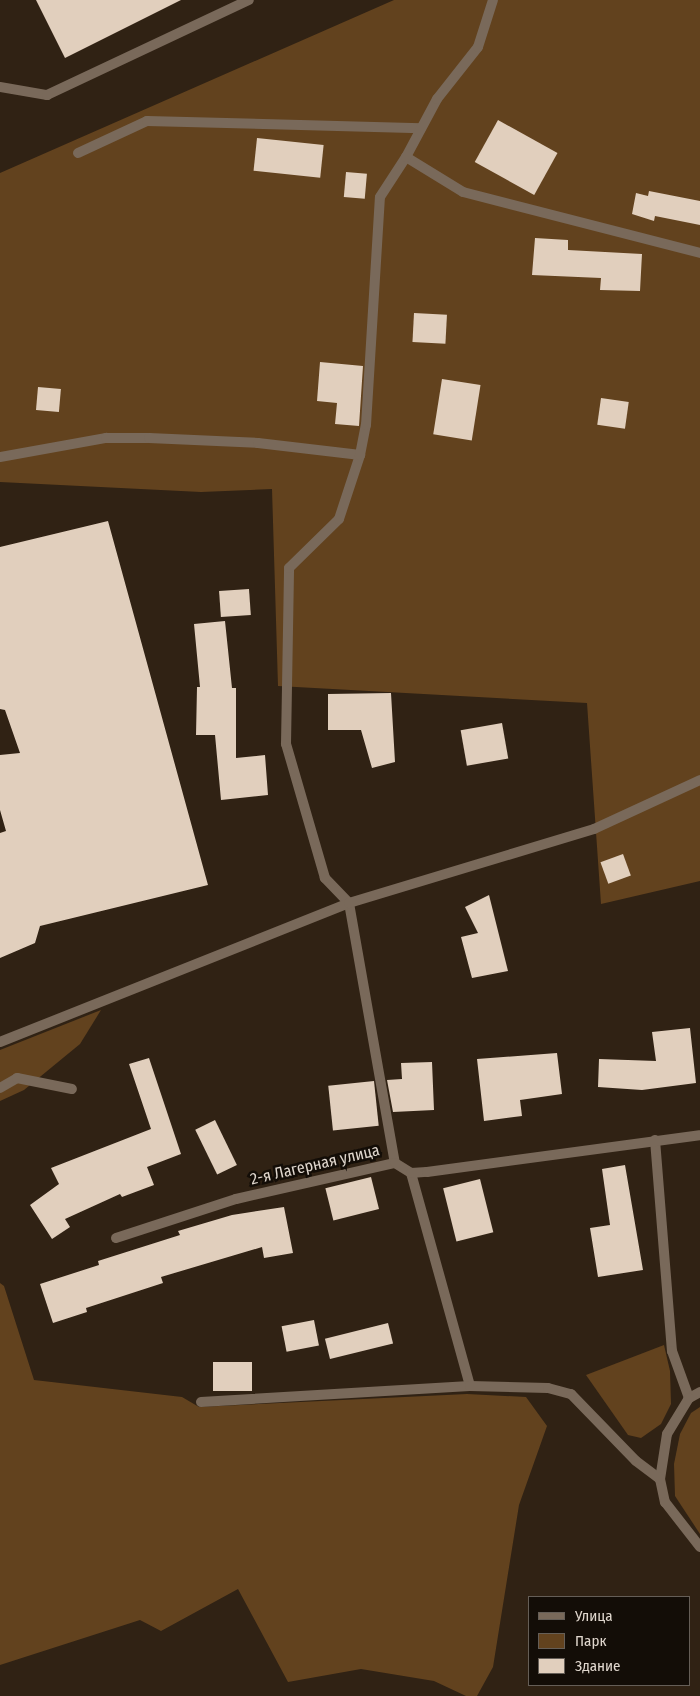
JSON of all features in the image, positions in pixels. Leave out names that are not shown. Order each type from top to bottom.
[{"type":"street","points":[[0,87],[48,95],[249,0]]},
{"type":"street","points":[[396,1162],[349,903],[325,878],[286,744],[289,568],[339,519],[360,454],[366,425],[380,197],[406,157],[437,99],[478,46],[493,0]]},
{"type":"street","points":[[78,153],[147,121],[421,128]]},
{"type":"street","points":[[406,157],[463,192],[700,253]]},
{"type":"street","points":[[0,457],[106,438],[258,443],[360,454]]},
{"type":"street","points":[[0,1042],[349,903],[594,829],[700,780]]},
{"type":"street","points":[[0,1088],[17,1078],[72,1089]]},
{"type":"street","points":[[470,1386],[411,1173],[700,1135]]},
{"type":"street","points":[[655,1140],[672,1351],[689,1398]]},
{"type":"street","name":"2-я Лагерная улица","points":[[116,1238],[236,1199],[396,1162],[411,1173]]},
{"type":"street","points":[[201,1402],[470,1386],[548,1388],[570,1394],[636,1460],[660,1479]]},
{"type":"street","points":[[700,1392],[689,1398],[666,1434],[660,1479],[665,1502],[700,1547]]},
{"type":"green space","points":[[394,0],[700,0],[700,881],[601,904],[587,703],[278,686],[272,489],[201,492],[0,482],[0,173]]},
{"type":"green space","points":[[101,1010],[80,1044],[24,1090],[0,1101],[0,1050]]},
{"type":"green space","points":[[0,1283],[4,1286],[34,1380],[182,1397],[199,1407],[467,1394],[526,1397],[547,1426],[519,1505],[493,1667],[477,1696],[466,1696],[434,1681],[361,1669],[288,1682],[238,1589],[161,1631],[140,1620],[0,1665]]},
{"type":"green space","points":[[664,1345],[670,1371],[671,1404],[661,1424],[641,1438],[628,1435],[586,1375]]},
{"type":"green space","points":[[700,1407],[700,1534],[675,1496],[674,1464],[680,1434],[691,1413]]},
{"type":"building","points":[[36,0],[181,0],[65,58]]},
{"type":"building","points":[[498,120],[557,153],[534,195],[475,162]]},
{"type":"building","points":[[257,138],[324,145],[320,178],[254,171]]},
{"type":"building","points":[[346,172],[367,174],[365,199],[344,197]]},
{"type":"building","points":[[649,191],[700,201],[700,225],[655,216],[654,221],[632,214],[636,193],[648,196]]},
{"type":"building","points":[[535,238],[568,240],[568,250],[642,254],[640,291],[600,290],[601,278],[532,275]]},
{"type":"building","points":[[414,313],[447,315],[445,344],[412,342]]},
{"type":"building","points":[[320,362],[363,366],[359,426],[335,424],[337,403],[317,401]]},
{"type":"building","points":[[442,379],[481,385],[472,440],[433,434]]},
{"type":"building","points":[[38,387],[61,389],[59,412],[36,410]]},
{"type":"building","points":[[601,398],[629,402],[625,429],[597,425]]},
{"type":"building","points":[[108,521],[208,885],[40,926],[35,943],[0,958],[0,833],[6,831],[0,810],[0,755],[20,753],[5,710],[0,709],[0,547]]},
{"type":"building","points":[[249,589],[251,615],[221,617],[219,591]]},
{"type":"building","points":[[225,621],[232,688],[236,688],[236,758],[265,755],[268,795],[221,800],[215,735],[196,735],[197,687],[200,687],[194,624]]},
{"type":"building","points":[[391,693],[395,762],[372,768],[361,730],[328,730],[328,694]]},
{"type":"building","points":[[502,723],[508,758],[467,766],[461,730]]},
{"type":"building","points":[[623,854],[631,876],[608,884],[600,862]]},
{"type":"building","points":[[489,895],[508,971],[472,978],[461,937],[478,933],[465,907]]},
{"type":"building","points":[[690,1028],[696,1083],[642,1090],[598,1087],[599,1059],[656,1061],[652,1032]]},
{"type":"building","points":[[557,1053],[562,1094],[520,1100],[522,1116],[484,1121],[477,1059]]},
{"type":"building","points":[[149,1058],[181,1154],[147,1167],[154,1185],[122,1197],[120,1194],[65,1219],[70,1227],[52,1239],[30,1205],[59,1184],[51,1168],[151,1129],[129,1064]]},
{"type":"building","points":[[432,1062],[434,1110],[393,1112],[387,1080],[402,1079],[401,1063]]},
{"type":"building","points":[[374,1081],[379,1126],[333,1131],[328,1086]]},
{"type":"building","points":[[215,1120],[237,1165],[217,1175],[195,1130]]},
{"type":"building","points":[[625,1165],[643,1270],[598,1277],[590,1228],[610,1225],[602,1169]]},
{"type":"building","points":[[371,1177],[379,1209],[333,1220],[325,1188]]},
{"type":"building","points":[[480,1179],[493,1232],[456,1242],[443,1188]]},
{"type":"building","points":[[284,1207],[293,1253],[264,1258],[262,1247],[161,1277],[163,1283],[86,1308],[87,1312],[53,1323],[40,1284],[99,1265],[98,1261],[180,1235],[178,1231],[232,1215]]},
{"type":"building","points":[[314,1320],[319,1346],[287,1352],[282,1326]]},
{"type":"building","points":[[388,1323],[393,1343],[330,1359],[325,1339]]},
{"type":"building","points":[[213,1362],[252,1362],[252,1391],[213,1391]]}]
